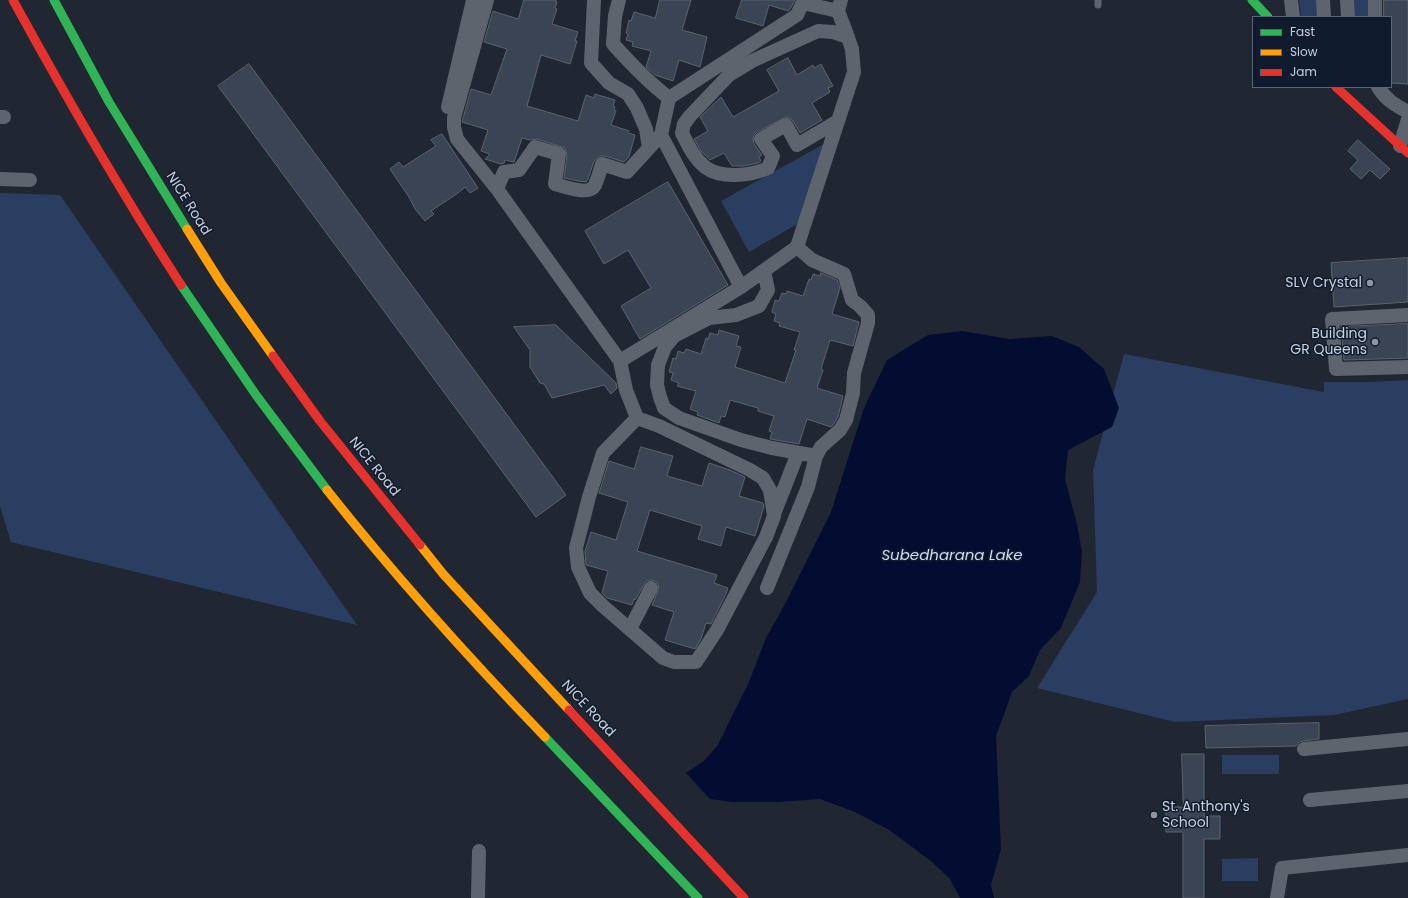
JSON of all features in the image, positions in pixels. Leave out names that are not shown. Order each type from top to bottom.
[{"type":"main road","points":[[13,0],[52,73],[108,170],[174,276],[233,364],[296,449],[336,500],[434,618],[698,898]]},
{"type":"main road","name":"NICE Road","points":[[54,0],[106,95],[152,174],[221,283],[320,421],[444,575],[744,898]]},
{"type":"main road","points":[[1252,0],[1267,16]]},
{"type":"main road","points":[[1337,88],[1404,150]]},
{"type":"street","points":[[448,108],[473,0]]},
{"type":"street","points":[[487,0],[454,118],[454,127],[457,139],[497,189],[620,361],[626,390],[637,418],[659,426],[750,470],[763,478],[770,490],[774,516]]},
{"type":"street","points":[[594,0],[591,63],[609,83],[628,94],[637,108],[646,129],[649,148]]},
{"type":"street","points":[[619,0],[615,16],[613,44],[649,83],[669,98]]},
{"type":"street","points":[[1291,0],[1293,16]]},
{"type":"street","points":[[1323,0],[1324,16]]},
{"type":"street","points":[[1347,0],[1348,16]]},
{"type":"street","points":[[1375,0],[1375,16]]},
{"type":"street","points":[[497,189],[504,172],[518,170],[535,147],[559,154],[555,184],[587,191],[595,186],[602,164],[627,172],[661,135],[669,98],[797,15],[803,2],[839,6],[852,49],[854,72],[797,247],[741,287],[620,361]]},
{"type":"street","points":[[838,122],[797,145],[786,125],[761,140],[773,156],[768,168],[747,175],[718,173],[705,167],[691,151],[682,133],[684,124],[690,116],[729,75],[752,61],[818,31],[833,32],[848,37]]},
{"type":"street","points":[[1379,88],[1384,96],[1393,104],[1408,112]]},
{"type":"street","points":[[1404,150],[1408,118]]},
{"type":"street","points":[[661,135],[741,287]]},
{"type":"street","points":[[0,179],[30,180]]},
{"type":"street","points":[[767,588],[808,487],[816,456],[821,447],[840,430],[846,420],[853,393],[854,373],[868,323],[868,315],[852,300],[844,274],[812,260],[797,247]]},
{"type":"street","points":[[764,270],[768,290],[759,306],[736,314],[709,318],[674,336],[665,348],[658,365],[657,385],[660,397],[664,408],[679,418],[742,440],[772,448],[816,456]]},
{"type":"street","points":[[1408,315],[1332,319],[1336,369],[1408,367]]},
{"type":"street","points":[[637,418],[604,453],[589,497],[576,548],[578,567],[590,593],[663,658],[674,662],[696,662],[717,630],[766,537],[798,453]]},
{"type":"street","points":[[630,629],[651,588]]},
{"type":"street","points":[[1304,750],[1408,739]]},
{"type":"street","points":[[1310,800],[1408,792]]},
{"type":"street","points":[[478,898],[479,851]]},
{"type":"street","points":[[1277,898],[1282,868],[1408,855]]},
{"type":"shaded area","points":[[1299,0],[1317,0],[1318,16],[1301,16]]},
{"type":"shaded area","points":[[1352,0],[1369,0],[1369,16],[1353,16]]},
{"type":"shaded area","points":[[824,144],[801,222],[749,252],[721,201]]},
{"type":"shaded area","points":[[0,193],[60,195],[357,625],[11,542],[0,506]]},
{"type":"shaded area","points":[[1124,354],[1324,392],[1324,382],[1408,380],[1408,699],[1334,715],[1175,722],[1037,688],[1097,592],[1093,470]]},
{"type":"shaded area","points":[[1222,755],[1279,755],[1279,774],[1222,774]]},
{"type":"shaded area","points":[[1258,858],[1258,881],[1222,881],[1222,859]]},
{"type":"water","name":"Subedharana Lake","points":[[962,331],[1009,339],[1052,336],[1079,347],[1104,369],[1119,408],[1112,427],[1068,450],[1065,479],[1077,524],[1082,552],[1080,582],[1061,628],[1040,650],[1029,676],[1012,692],[996,736],[1001,849],[991,885],[994,898],[960,898],[950,879],[931,861],[889,830],[855,812],[820,799],[779,802],[732,802],[710,799],[686,773],[704,761],[718,745],[749,682],[766,638],[785,604],[831,512],[864,408],[887,360],[928,335]]},
{"type":"building","points":[[524,0],[556,0],[557,2],[555,8],[557,9],[552,24],[578,32],[575,41],[577,41],[570,64],[541,55],[527,106],[578,121],[586,95],[594,98],[595,94],[615,100],[613,106],[615,107],[614,110],[616,111],[611,125],[629,131],[628,133],[635,135],[629,157],[624,162],[605,156],[600,156],[594,161],[586,182],[564,178],[567,155],[565,148],[537,139],[530,140],[522,138],[514,162],[505,160],[504,163],[501,164],[485,159],[490,154],[481,151],[488,130],[462,122],[471,89],[491,95],[507,49],[484,42],[493,11],[518,19]]},
{"type":"building","points":[[660,0],[691,0],[682,30],[707,37],[700,67],[679,60],[673,81],[655,75],[646,67],[651,51],[632,46],[633,42],[626,40],[629,20],[631,21],[634,12],[655,18]]},
{"type":"building","points":[[742,0],[795,0],[788,11],[769,5],[763,26],[736,18]]},
{"type":"building","points":[[1384,0],[1408,0],[1408,84],[1392,83],[1392,16],[1384,16]]},
{"type":"building","points":[[788,58],[797,75],[813,65],[814,68],[821,64],[833,86],[828,88],[830,92],[812,103],[822,120],[800,133],[793,121],[786,117],[757,132],[753,139],[754,144],[762,155],[759,157],[761,161],[758,163],[744,166],[732,166],[724,153],[710,160],[701,151],[694,139],[708,131],[700,117],[721,97],[733,117],[779,91],[767,70]]},
{"type":"building","points":[[249,64],[566,495],[536,517],[218,86]]},
{"type":"building","points":[[442,134],[478,188],[470,193],[465,187],[431,211],[434,214],[425,221],[415,209],[409,197],[390,169],[399,162],[403,167],[436,146],[431,140]]},
{"type":"building","points":[[1358,140],[1390,169],[1380,179],[1370,170],[1361,179],[1350,169],[1358,160],[1348,151]]},
{"type":"building","points":[[668,182],[728,285],[640,339],[621,306],[651,288],[628,250],[604,264],[585,231]]},
{"type":"building","name":"SLV Crystal","points":[[1408,258],[1408,302],[1334,307],[1331,263]]},
{"type":"building","points":[[821,273],[837,280],[840,288],[832,314],[859,322],[853,346],[830,340],[821,369],[823,370],[817,388],[843,396],[838,417],[833,425],[831,427],[807,419],[799,444],[770,439],[772,432],[769,431],[774,416],[758,411],[758,408],[730,400],[725,417],[721,416],[719,423],[697,415],[698,412],[690,409],[696,391],[677,386],[679,383],[671,380],[673,373],[669,372],[673,358],[676,359],[678,351],[684,353],[686,349],[701,354],[706,338],[708,339],[710,333],[718,335],[719,330],[739,336],[736,346],[741,347],[735,367],[785,383],[796,350],[794,350],[800,332],[779,326],[780,323],[774,321],[776,314],[772,312],[775,300],[779,301],[782,293],[786,294],[787,291],[803,296],[809,279],[811,280],[813,274],[820,276]]},
{"type":"building","name":"Building GR Queens","points":[[1408,324],[1408,358],[1344,360],[1341,327]]},
{"type":"building","points":[[556,325],[616,383],[617,388],[611,394],[604,385],[552,398],[544,384],[540,383],[530,367],[530,350],[514,327]]},
{"type":"building","points":[[641,447],[673,456],[667,476],[702,486],[709,463],[745,477],[739,496],[763,503],[764,506],[755,536],[726,527],[721,546],[698,539],[702,526],[650,510],[637,551],[717,575],[714,583],[728,588],[711,624],[706,623],[701,639],[695,649],[665,640],[674,612],[652,605],[659,588],[655,581],[646,581],[635,600],[634,599],[632,605],[607,598],[602,593],[608,571],[586,565],[585,551],[591,532],[616,540],[628,502],[599,493],[609,461],[634,469]]},
{"type":"building","points":[[1319,723],[1319,739],[1299,742],[1296,746],[1206,748],[1205,726]]},
{"type":"building","points":[[1182,754],[1204,754],[1204,816],[1220,816],[1220,839],[1204,839],[1204,898],[1183,898],[1183,832],[1166,832],[1166,807],[1183,807]]},
{"type":"traffic: fast","points":[[54,0],[109,102],[187,229]]},
{"type":"traffic: fast","points":[[1252,0],[1267,16]]},
{"type":"traffic: fast","points":[[181,285],[256,395],[327,490]]},
{"type":"traffic: fast","points":[[545,737],[698,898]]},
{"type":"traffic: slow","points":[[187,229],[221,283],[273,356]]},
{"type":"traffic: slow","points":[[327,490],[379,554],[433,616],[545,737]]},
{"type":"traffic: slow","points":[[420,545],[444,575],[569,710]]},
{"type":"traffic: jam","points":[[13,0],[94,144],[181,285]]},
{"type":"traffic: jam","points":[[1337,88],[1408,153]]},
{"type":"traffic: jam","points":[[273,356],[320,421],[420,545]]},
{"type":"traffic: jam","points":[[569,710],[744,898]]},
{"type":"place","name":"SLV Crystal","points":[[1370,283]]},
{"type":"place","name":"Building GR Queens","points":[[1375,342]]},
{"type":"place","name":"St. Anthony's School","points":[[1154,815]]}]
